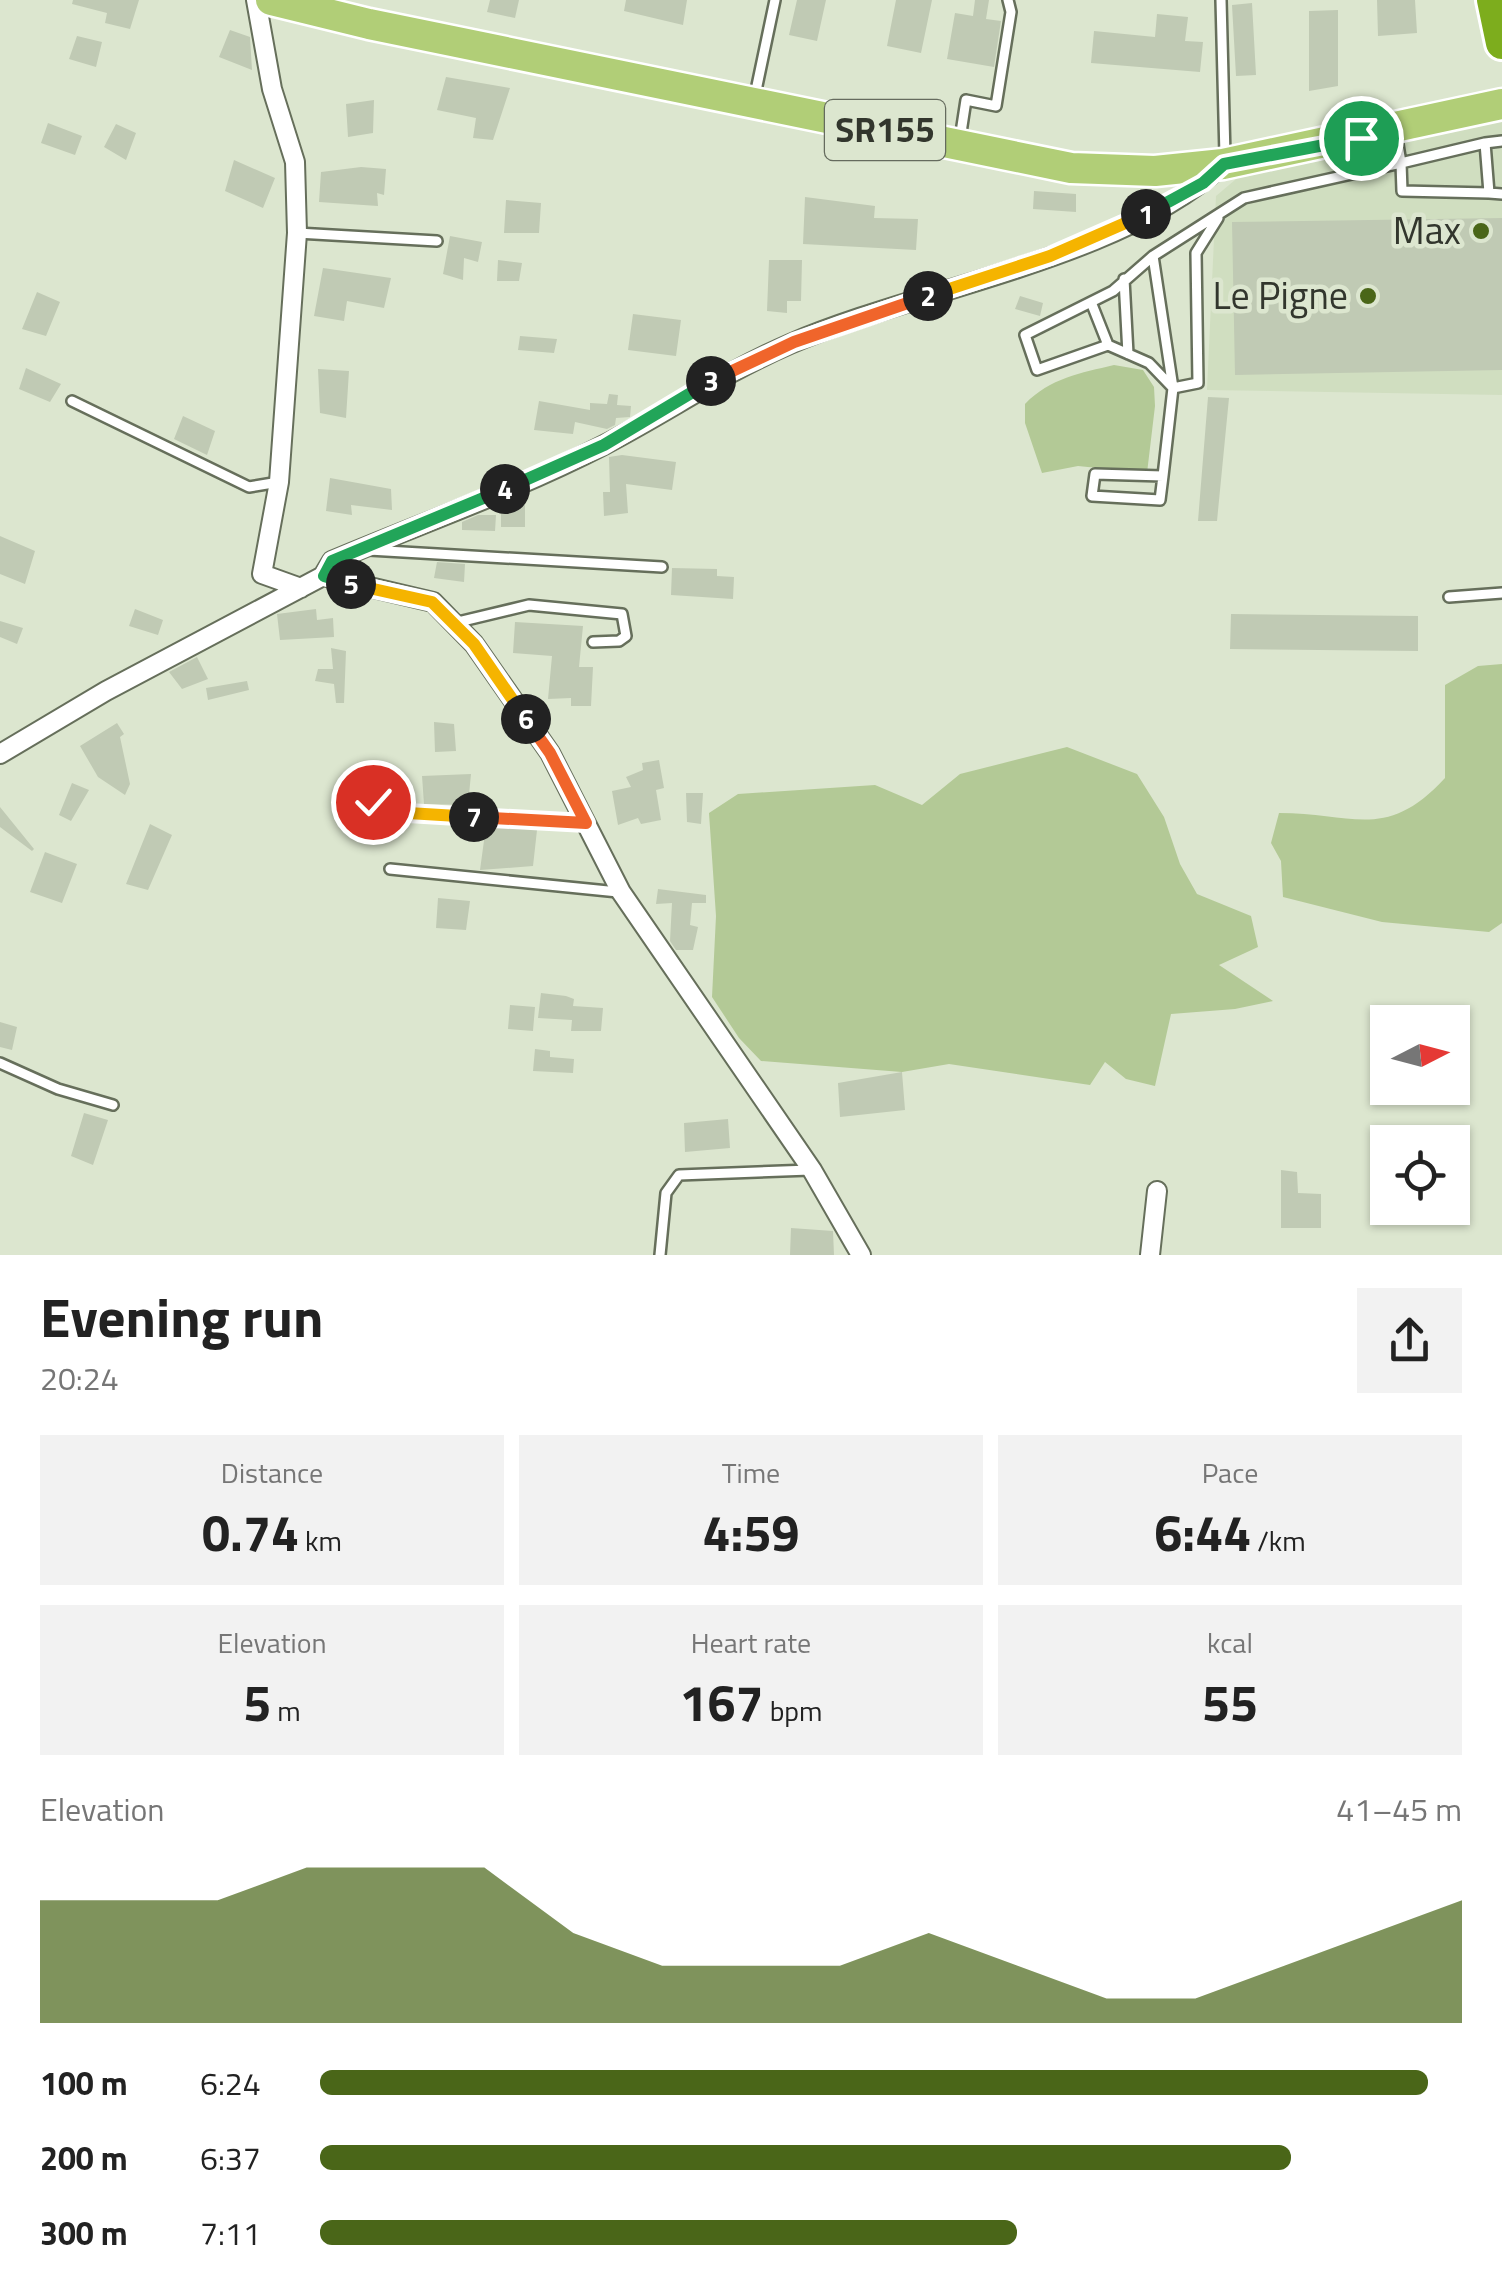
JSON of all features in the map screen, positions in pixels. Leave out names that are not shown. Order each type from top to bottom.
[{"type":"highway","points":[[1493,0],[1502,43]]},
{"type":"main road","name":"SR155","points":[[271,0],[1070,168],[1156,171],[1224,164],[1502,104]]},
{"type":"street","points":[[256,0],[272,89],[294,162],[296,234],[280,482],[262,574],[301,588]]},
{"type":"street","points":[[0,754],[106,691],[324,576],[332,561],[604,445],[706,383],[794,342],[1097,236],[1182,195],[1224,164]]},
{"type":"street","points":[[324,576],[432,602],[474,644],[550,753],[621,892],[812,1170],[860,1255]]},
{"type":"street","points":[[1150,1255],[1157,1192]]},
{"type":"lane","points":[[754,103],[775,0]]},
{"type":"lane","points":[[959,145],[966,100],[996,106],[1011,12],[1008,0]]},
{"type":"lane","points":[[1221,0],[1224,164]]},
{"type":"lane","points":[[1395,130],[1402,191],[1502,194]]},
{"type":"lane","points":[[1108,344],[1037,370],[1025,335],[1091,302],[1244,198],[1502,140]]},
{"type":"lane","points":[[1484,143],[1489,194]]},
{"type":"lane","points":[[1172,388],[1198,384],[1196,253],[1223,212]]},
{"type":"lane","points":[[296,234],[437,241]]},
{"type":"lane","points":[[1154,256],[1172,388],[1163,476],[1160,500],[1092,496],[1094,474],[1163,476]]},
{"type":"lane","points":[[1124,279],[1128,354]]},
{"type":"lane","points":[[1091,302],[1108,344],[1149,363],[1172,388]]},
{"type":"lane","points":[[72,401],[249,487],[280,482]]},
{"type":"lane","points":[[362,548],[405,555],[662,567]]},
{"type":"lane","points":[[1449,597],[1502,593]]},
{"type":"lane","points":[[454,623],[529,604],[622,614],[626,636],[618,641],[593,642]]},
{"type":"lane","points":[[373,802],[408,813],[586,823]]},
{"type":"lane","points":[[390,870],[621,892]]},
{"type":"lane","points":[[0,1063],[58,1089],[113,1105]]},
{"type":"lane","points":[[660,1255],[666,1193],[680,1176],[812,1170]]},
{"type":"shaded area","points":[[1502,118],[1502,395],[1207,390],[1216,196],[1242,174]]},
{"type":"green space","points":[[1114,365],[1143,370],[1154,387],[1147,473],[1078,466],[1042,473],[1025,423],[1025,404],[1055,382]]},
{"type":"green space","points":[[1502,664],[1502,923],[1489,932],[1382,922],[1283,897],[1281,861],[1271,843],[1279,813],[1368,819],[1405,810],[1424,798],[1445,778],[1445,685],[1478,666]]},
{"type":"green space","points":[[1067,747],[1137,774],[1164,817],[1180,864],[1197,894],[1251,916],[1258,947],[1219,965],[1273,1001],[1235,1009],[1171,1014],[1155,1086],[1126,1079],[1105,1062],[1090,1085],[949,1064],[902,1072],[761,1061],[739,1038],[712,997],[716,916],[709,813],[738,794],[875,785],[922,805],[960,774]]},
{"type":"building","points":[[73,0],[139,0],[130,29],[105,23],[107,13],[72,4]]},
{"type":"building","points":[[490,0],[519,0],[515,18],[487,12]]},
{"type":"building","points":[[626,0],[687,0],[683,25],[624,11]]},
{"type":"building","points":[[797,0],[826,0],[817,41],[789,35]]},
{"type":"building","points":[[896,0],[932,0],[921,53],[887,46]]},
{"type":"building","points":[[975,0],[989,0],[986,19],[1001,21],[994,67],[947,59],[955,13],[973,16]]},
{"type":"building","points":[[1377,0],[1415,0],[1417,33],[1378,36]]},
{"type":"building","points":[[1252,3],[1256,75],[1236,76],[1232,5]]},
{"type":"building","points":[[1338,10],[1338,86],[1309,91],[1309,11]]},
{"type":"building","points":[[1157,14],[1188,17],[1185,41],[1203,42],[1200,72],[1091,63],[1094,31],[1155,37]]},
{"type":"building","points":[[230,30],[250,37],[252,70],[219,57]]},
{"type":"building","points":[[77,36],[102,42],[96,67],[69,59]]},
{"type":"building","points":[[446,77],[510,88],[493,140],[473,138],[476,118],[437,110]]},
{"type":"building","points":[[374,100],[373,133],[348,137],[346,104]]},
{"type":"building","points":[[48,123],[82,136],[75,155],[41,143]]},
{"type":"building","points":[[116,124],[136,133],[126,160],[104,147]]},
{"type":"building","points":[[234,160],[275,178],[263,208],[225,191]]},
{"type":"building","points":[[361,167],[386,169],[384,195],[377,193],[378,206],[319,202],[321,172]]},
{"type":"building","points":[[1034,191],[1076,194],[1076,212],[1033,209]]},
{"type":"building","points":[[805,197],[875,206],[874,218],[918,219],[916,250],[803,244]]},
{"type":"building","points":[[506,200],[541,203],[539,233],[504,233]]},
{"type":"building","name":"Le Pigne","points":[[1502,218],[1502,370],[1235,375],[1232,222]]},
{"type":"building","points":[[450,236],[482,242],[478,262],[464,258],[463,280],[443,274]]},
{"type":"building","points":[[498,260],[522,263],[519,281],[497,281]]},
{"type":"building","points":[[769,260],[802,260],[801,301],[787,301],[787,313],[767,311]]},
{"type":"building","points":[[323,268],[391,278],[384,308],[347,301],[344,321],[314,316]]},
{"type":"building","points":[[37,292],[60,302],[46,336],[22,329]]},
{"type":"building","points":[[1020,296],[1043,303],[1040,316],[1015,309]]},
{"type":"building","points":[[633,314],[681,320],[676,356],[628,350]]},
{"type":"building","points":[[520,336],[557,339],[554,353],[518,350]]},
{"type":"building","points":[[26,368],[61,384],[50,402],[19,389]]},
{"type":"building","points":[[318,369],[349,371],[346,418],[320,413]]},
{"type":"building","points":[[609,394],[618,395],[617,405],[631,406],[630,417],[616,418],[615,425],[607,429],[575,422],[573,434],[534,430],[539,401],[590,410],[590,403],[607,404]]},
{"type":"building","points":[[1208,397],[1229,398],[1217,521],[1198,521]]},
{"type":"building","points":[[183,416],[215,431],[207,455],[174,439]]},
{"type":"building","points":[[609,457],[676,462],[672,490],[626,484],[628,513],[604,516],[603,492],[610,492]]},
{"type":"building","points":[[330,478],[391,489],[392,510],[351,505],[352,515],[326,511]]},
{"type":"building","points":[[525,505],[525,527],[501,527],[501,506]]},
{"type":"building","points":[[478,515],[496,515],[495,531],[462,530],[462,522]]},
{"type":"building","points":[[0,536],[35,551],[25,584],[0,574]]},
{"type":"building","points":[[437,562],[465,564],[464,582],[434,578]]},
{"type":"building","points":[[672,568],[717,569],[717,576],[734,577],[733,599],[671,595]]},
{"type":"building","points":[[135,609],[163,620],[158,635],[129,626]]},
{"type":"building","points":[[316,609],[317,620],[333,618],[334,637],[280,640],[277,614]]},
{"type":"building","points":[[1231,614],[1418,616],[1418,651],[1230,649]]},
{"type":"building","points":[[0,621],[23,628],[17,644],[0,637]]},
{"type":"building","points":[[515,622],[583,626],[579,667],[593,667],[591,706],[571,706],[571,698],[548,699],[552,656],[513,653]]},
{"type":"building","points":[[331,648],[346,651],[344,703],[336,703],[334,684],[315,681],[318,669],[333,669]]},
{"type":"building","points":[[197,657],[208,679],[182,689],[169,672]]},
{"type":"building","points":[[247,681],[249,690],[208,700],[206,688]]},
{"type":"building","points":[[434,722],[454,724],[456,751],[435,752]]},
{"type":"building","points":[[117,723],[124,734],[120,737],[130,784],[125,795],[98,777],[80,746]]},
{"type":"building","points":[[659,760],[664,788],[656,790],[661,820],[641,824],[638,818],[618,825],[612,791],[631,787],[626,777],[643,770],[642,763]]},
{"type":"building","points":[[471,774],[468,805],[424,804],[422,776]]},
{"type":"building","points":[[72,783],[89,790],[71,821],[59,815]]},
{"type":"building","points":[[686,793],[703,793],[701,824],[687,822]]},
{"type":"building","points":[[0,807],[34,849],[32,851],[0,827]]},
{"type":"building","points":[[150,824],[172,835],[148,890],[126,884]]},
{"type":"building","points":[[486,826],[537,830],[533,866],[480,870]]},
{"type":"building","points":[[45,852],[77,864],[62,903],[30,892]]},
{"type":"building","points":[[658,889],[706,895],[706,903],[692,903],[690,925],[698,927],[693,950],[676,950],[670,941],[672,903],[656,904]]},
{"type":"building","points":[[438,898],[470,901],[466,930],[436,928]]},
{"type":"building","points":[[541,993],[574,999],[573,1006],[603,1008],[601,1031],[571,1031],[572,1020],[538,1018]]},
{"type":"building","points":[[510,1005],[535,1007],[533,1031],[508,1029]]},
{"type":"building","points":[[0,1022],[17,1027],[12,1050],[0,1047]]},
{"type":"building","points":[[535,1049],[550,1051],[550,1057],[574,1059],[573,1073],[533,1071]]},
{"type":"building","points":[[902,1072],[905,1110],[840,1117],[838,1083]]},
{"type":"building","points":[[84,1113],[108,1120],[93,1165],[71,1156]]},
{"type":"building","points":[[728,1119],[730,1148],[685,1152],[684,1123]]},
{"type":"building","points":[[1281,1170],[1297,1172],[1298,1193],[1321,1194],[1321,1228],[1281,1228]]},
{"type":"building","points":[[791,1228],[833,1231],[834,1255],[790,1255]]},
{"type":"place","name":"Max","points":[[1481,231]]},
{"type":"place","name":"Le Pigne","points":[[1368,296]]},
{"type":"route","points":[[373,802],[408,813],[586,823],[550,753],[474,644],[432,602],[324,576],[332,561],[604,445],[706,383],[794,342],[1050,256],[1148,214],[1203,183],[1224,164],[1361,138]]}]
